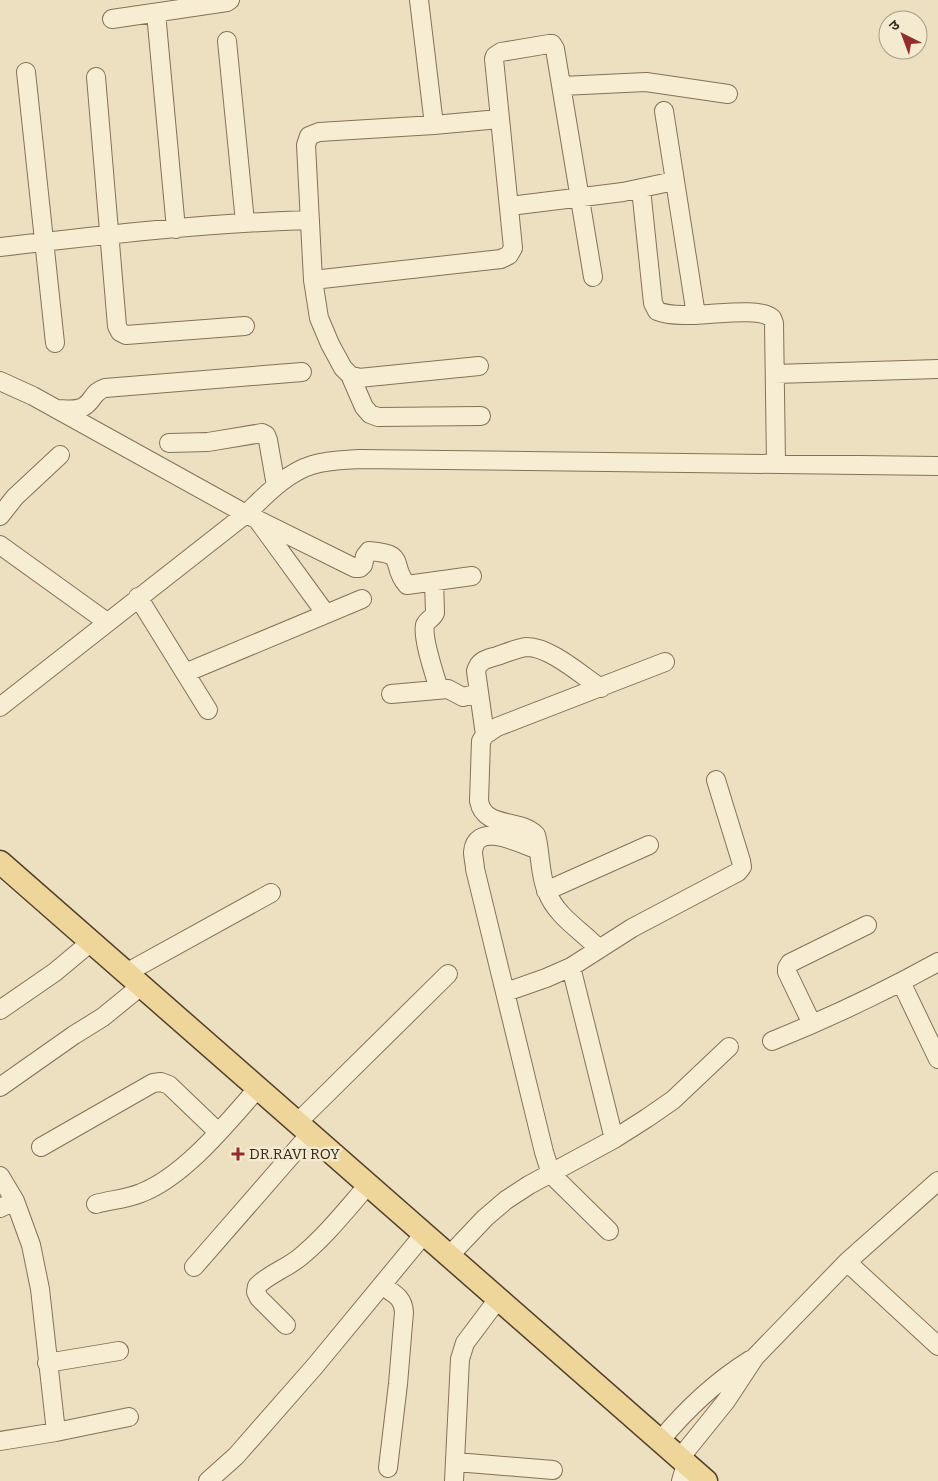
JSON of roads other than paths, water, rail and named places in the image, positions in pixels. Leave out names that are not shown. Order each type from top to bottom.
[{"type":"main road","points":[[0,862],[660,1441],[682,1468],[706,1481]]},
{"type":"street","points":[[112,19],[230,0]]},
{"type":"street","points":[[419,0],[434,125]]},
{"type":"street","points":[[156,13],[176,229]]},
{"type":"street","points":[[227,41],[245,222]]},
{"type":"street","points":[[313,280],[501,259],[508,255],[513,248],[510,206],[494,59],[498,54],[552,44],[555,49],[562,86],[593,277]]},
{"type":"street","points":[[26,72],[55,343]]},
{"type":"street","points":[[96,77],[117,326],[120,332],[126,335],[245,326]]},
{"type":"street","points":[[562,86],[646,82],[728,94]]},
{"type":"street","points":[[664,111],[696,315]]},
{"type":"street","points":[[481,416],[378,417],[370,414],[364,408],[350,375],[343,368],[319,318],[313,280],[306,145],[309,136],[319,132],[500,120]]},
{"type":"street","points":[[510,206],[641,189],[674,181]]},
{"type":"street","points":[[641,189],[653,303],[657,310],[663,313],[696,315],[761,312],[772,318],[774,323],[776,463]]},
{"type":"street","points":[[0,247],[110,234],[245,222],[310,220]]},
{"type":"street","points":[[350,375],[359,378],[478,366]]},
{"type":"street","points":[[775,374],[938,369]]},
{"type":"street","points":[[57,410],[79,409],[85,406],[98,390],[105,388],[302,372]]},
{"type":"street","points":[[0,381],[33,396],[251,517],[355,568],[360,568],[363,565],[365,556],[369,551],[387,552],[398,563],[402,579],[407,584],[472,576]]},
{"type":"street","points":[[169,443],[208,442],[262,433],[266,435],[268,440],[276,486]]},
{"type":"street","points":[[0,516],[16,497],[60,455]]},
{"type":"street","points":[[0,707],[138,597],[251,517],[276,486],[310,465],[334,460],[358,459],[938,466]]},
{"type":"street","points":[[251,517],[326,614]]},
{"type":"street","points":[[0,545],[108,622]]},
{"type":"street","points":[[434,582],[436,613],[426,624],[425,629],[427,647],[440,689]]},
{"type":"street","points":[[138,597],[208,710]]},
{"type":"street","points":[[185,673],[362,599]]},
{"type":"street","points":[[485,734],[476,670],[478,664],[484,660],[524,647],[537,648],[552,655],[601,688]]},
{"type":"street","points":[[598,949],[566,921],[554,906],[546,891],[536,835],[532,830],[490,818],[480,808],[481,741],[485,734],[497,727],[665,662]]},
{"type":"street","points":[[391,694],[440,689],[448,689],[463,697],[479,693]]},
{"type":"street","points":[[506,992],[571,967],[632,928],[738,872],[742,867],[741,861],[716,780]]},
{"type":"street","points":[[538,850],[495,835],[484,836],[476,843],[473,853],[475,869],[551,1174],[610,1231]]},
{"type":"street","points":[[546,891],[649,845]]},
{"type":"street","points":[[0,1086],[103,1017],[134,979],[271,893]]},
{"type":"street","points":[[812,1024],[786,972],[787,968],[790,963],[867,925]]},
{"type":"street","points":[[0,1010],[55,972],[91,942]]},
{"type":"street","points":[[772,1041],[901,982],[938,962]]},
{"type":"street","points":[[571,967],[614,1138]]},
{"type":"street","points":[[194,1267],[304,1128],[448,974]]},
{"type":"street","points":[[901,982],[938,1059]]},
{"type":"street","points":[[450,1256],[485,1218],[506,1200],[529,1185],[614,1138],[673,1100],[729,1047]]},
{"type":"street","points":[[41,1147],[153,1083],[162,1082],[169,1085],[218,1132]]},
{"type":"street","points":[[96,1204],[140,1194],[165,1180],[189,1161],[258,1088]]},
{"type":"street","points":[[0,1176],[7,1205],[30,1245],[38,1280],[56,1432]]},
{"type":"street","points":[[682,1468],[755,1357],[846,1262],[938,1181]]},
{"type":"street","points":[[286,1325],[258,1298],[257,1286],[278,1270],[297,1260],[318,1242],[368,1185]]},
{"type":"street","points":[[208,1481],[236,1456],[383,1286],[424,1234]]},
{"type":"street","points":[[846,1262],[938,1346]]},
{"type":"street","points":[[383,1286],[404,1303],[398,1384],[388,1468]]},
{"type":"street","points":[[454,1481],[460,1359],[465,1343],[498,1299]]},
{"type":"street","points":[[47,1363],[118,1351]]},
{"type":"street","points":[[660,1441],[680,1416],[703,1394],[728,1374],[755,1357]]},
{"type":"street","points":[[0,1441],[129,1417]]},
{"type":"street","points":[[456,1462],[553,1470]]},
{"type":"place","name":"DR.RAVI ROY","points":[[238,1154]]}]
